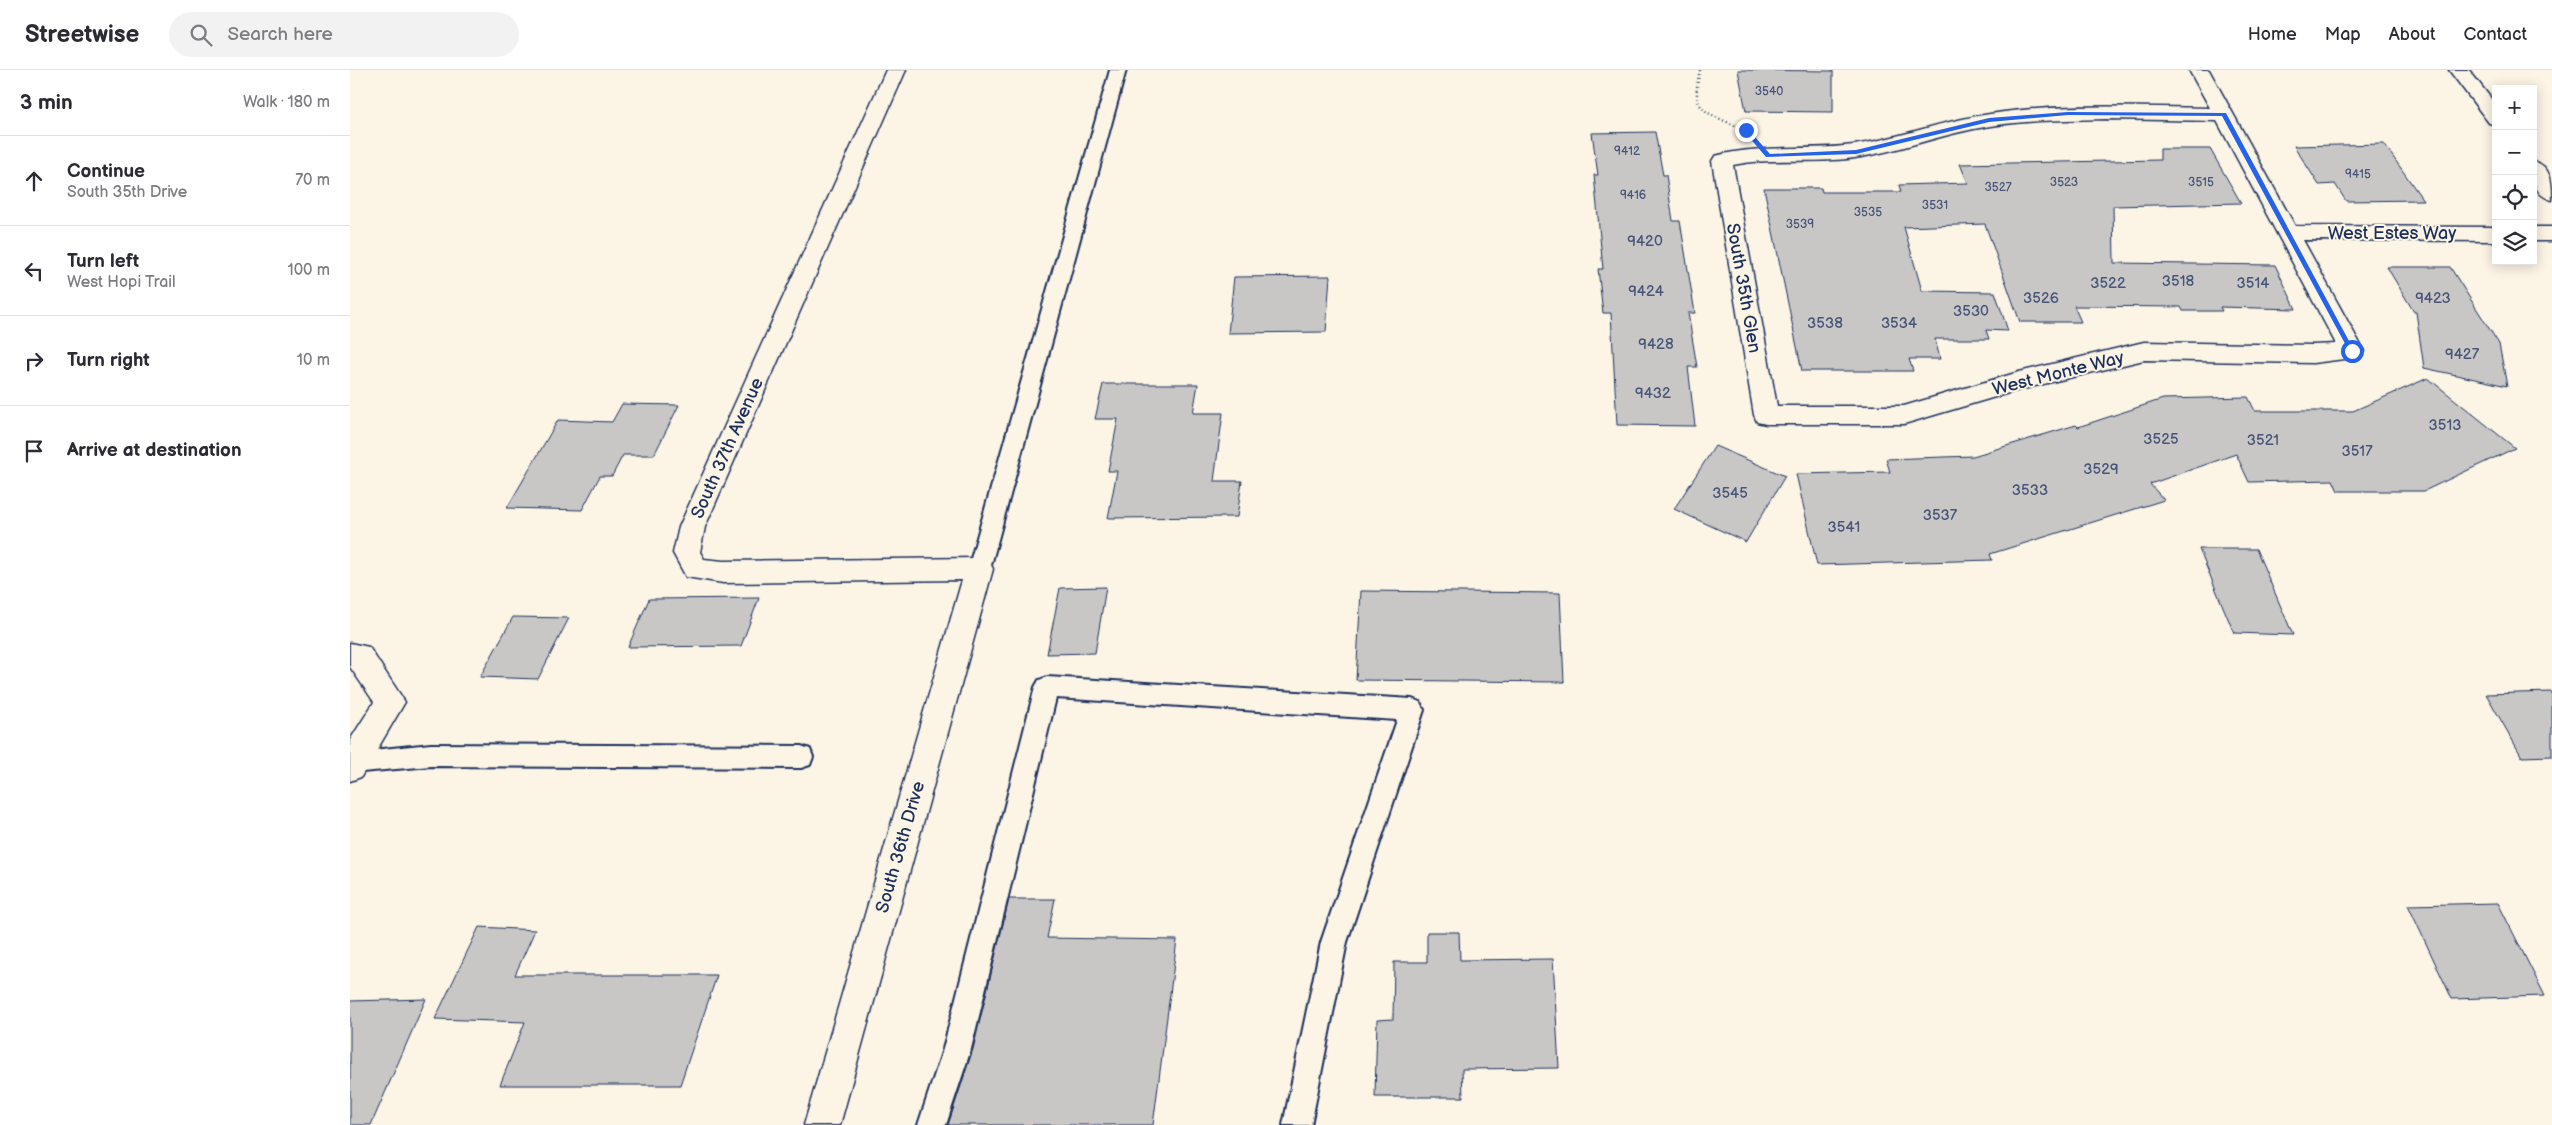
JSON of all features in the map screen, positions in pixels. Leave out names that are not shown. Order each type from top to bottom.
[{"type":"street","name":"South 37th Avenue","points":[[896,70],[692,527],[686,553],[696,569],[723,572],[979,569]]},
{"type":"street","points":[[2200,70],[2289,233]]},
{"type":"street","points":[[2459,70],[2492,114]]},
{"type":"street","points":[[1768,156],[1856,152],[1989,120],[2068,114],[2224,114]]},
{"type":"street","name":"South 35th Glen","points":[[1766,415],[1722,161],[1744,155],[1768,156]]},
{"type":"street","points":[[2537,173],[2552,193]]},
{"type":"street","name":"West Estes Way","points":[[2289,233],[2492,234]]},
{"type":"street","name":"West Monte Way","points":[[1766,415],[1904,415],[2019,381],[2144,352],[2313,354],[2352,351],[2289,233]]},
{"type":"street","points":[[2537,234],[2552,234]]},
{"type":"street","name":"South 36th Drive","points":[[822,1125],[979,569]]},
{"type":"street","points":[[350,655],[359,656],[390,702],[351,765]]},
{"type":"lane","points":[[979,569],[1118,70]]},
{"type":"lane","points":[[932,1125],[957,1049],[1047,687],[1412,710],[1334,942],[1297,1125]]},
{"type":"lane","points":[[351,765],[431,755],[801,757]]},
{"type":"path","points":[[1700,70],[1695,90],[1698,104],[1709,113],[1746,130],[1768,156]]},
{"type":"building","points":[[1738,70],[1833,71],[1833,112],[1746,111]]},
{"type":"building","points":[[1655,132],[1663,175],[1666,175],[1673,221],[1680,221],[1695,313],[1688,313],[1697,367],[1688,367],[1695,426],[1617,425],[1611,313],[1603,313],[1598,269],[1603,269],[1594,175],[1598,175],[1592,133]]},
{"type":"building","points":[[2384,144],[2423,200],[2346,201],[2335,184],[2319,185],[2294,146]]},
{"type":"building","points":[[2160,149],[2210,149],[2241,203],[2113,206],[2114,263],[2275,265],[2296,309],[2220,307],[2222,311],[2183,311],[2181,307],[2074,306],[2081,322],[2020,322],[1985,224],[1904,227],[1922,291],[1995,292],[2008,331],[1986,330],[1989,339],[1935,339],[1940,359],[1909,359],[1913,371],[1802,371],[1764,188],[1821,188],[1822,192],[1901,192],[1899,185],[1968,183],[1960,164],[2160,160]]},
{"type":"building","points":[[2387,267],[2450,267],[2499,344],[2507,386],[2424,368],[2416,312],[2414,312]]},
{"type":"building","points":[[1330,276],[1326,332],[1228,333],[1234,277]]},
{"type":"building","points":[[2428,378],[2515,448],[2424,491],[2338,491],[2333,480],[2249,482],[2236,454],[2150,484],[2164,500],[1990,554],[1992,560],[1817,565],[1796,474],[1890,472],[1886,459],[1973,456],[2076,425],[2078,427],[2163,399],[2248,397],[2255,411],[2353,411]]},
{"type":"building","points":[[1103,384],[1198,384],[1193,413],[1223,413],[1214,481],[1242,481],[1237,517],[1108,518],[1117,471],[1108,471],[1118,419],[1095,419]]},
{"type":"building","points":[[622,404],[679,405],[654,455],[623,455],[612,476],[600,476],[582,510],[507,508],[558,420],[612,422]]},
{"type":"building","points":[[1715,446],[1785,476],[1746,542],[1674,509]]},
{"type":"building","points":[[2199,549],[2256,549],[2293,635],[2234,633]]},
{"type":"building","points":[[1106,587],[1095,653],[1047,654],[1060,588]]},
{"type":"building","points":[[1361,591],[1560,593],[1564,682],[1356,680]]},
{"type":"building","points":[[759,598],[741,646],[628,647],[649,599]]},
{"type":"building","points":[[513,617],[569,618],[538,679],[480,677]]},
{"type":"building","points":[[2552,692],[2552,756],[2522,757],[2486,694]]},
{"type":"building","points":[[1009,899],[1055,899],[1047,938],[1177,940],[1153,1125],[948,1125],[973,1049]]},
{"type":"building","points":[[2498,903],[2545,996],[2452,999],[2408,905]]},
{"type":"building","points":[[479,927],[535,930],[515,975],[717,975],[680,1085],[500,1085],[525,1022],[435,1019]]},
{"type":"building","points":[[1427,932],[1459,932],[1460,960],[1553,959],[1559,1068],[1462,1069],[1463,1097],[1375,1097],[1377,1020],[1393,1019],[1394,962],[1427,962]]},
{"type":"building","points":[[426,999],[371,1125],[350,1125],[350,1001]]},
{"type":"route","points":[[1746,130],[1768,156],[1791,156],[1856,152],[1989,120],[2068,114],[2224,114],[2352,351]]}]
